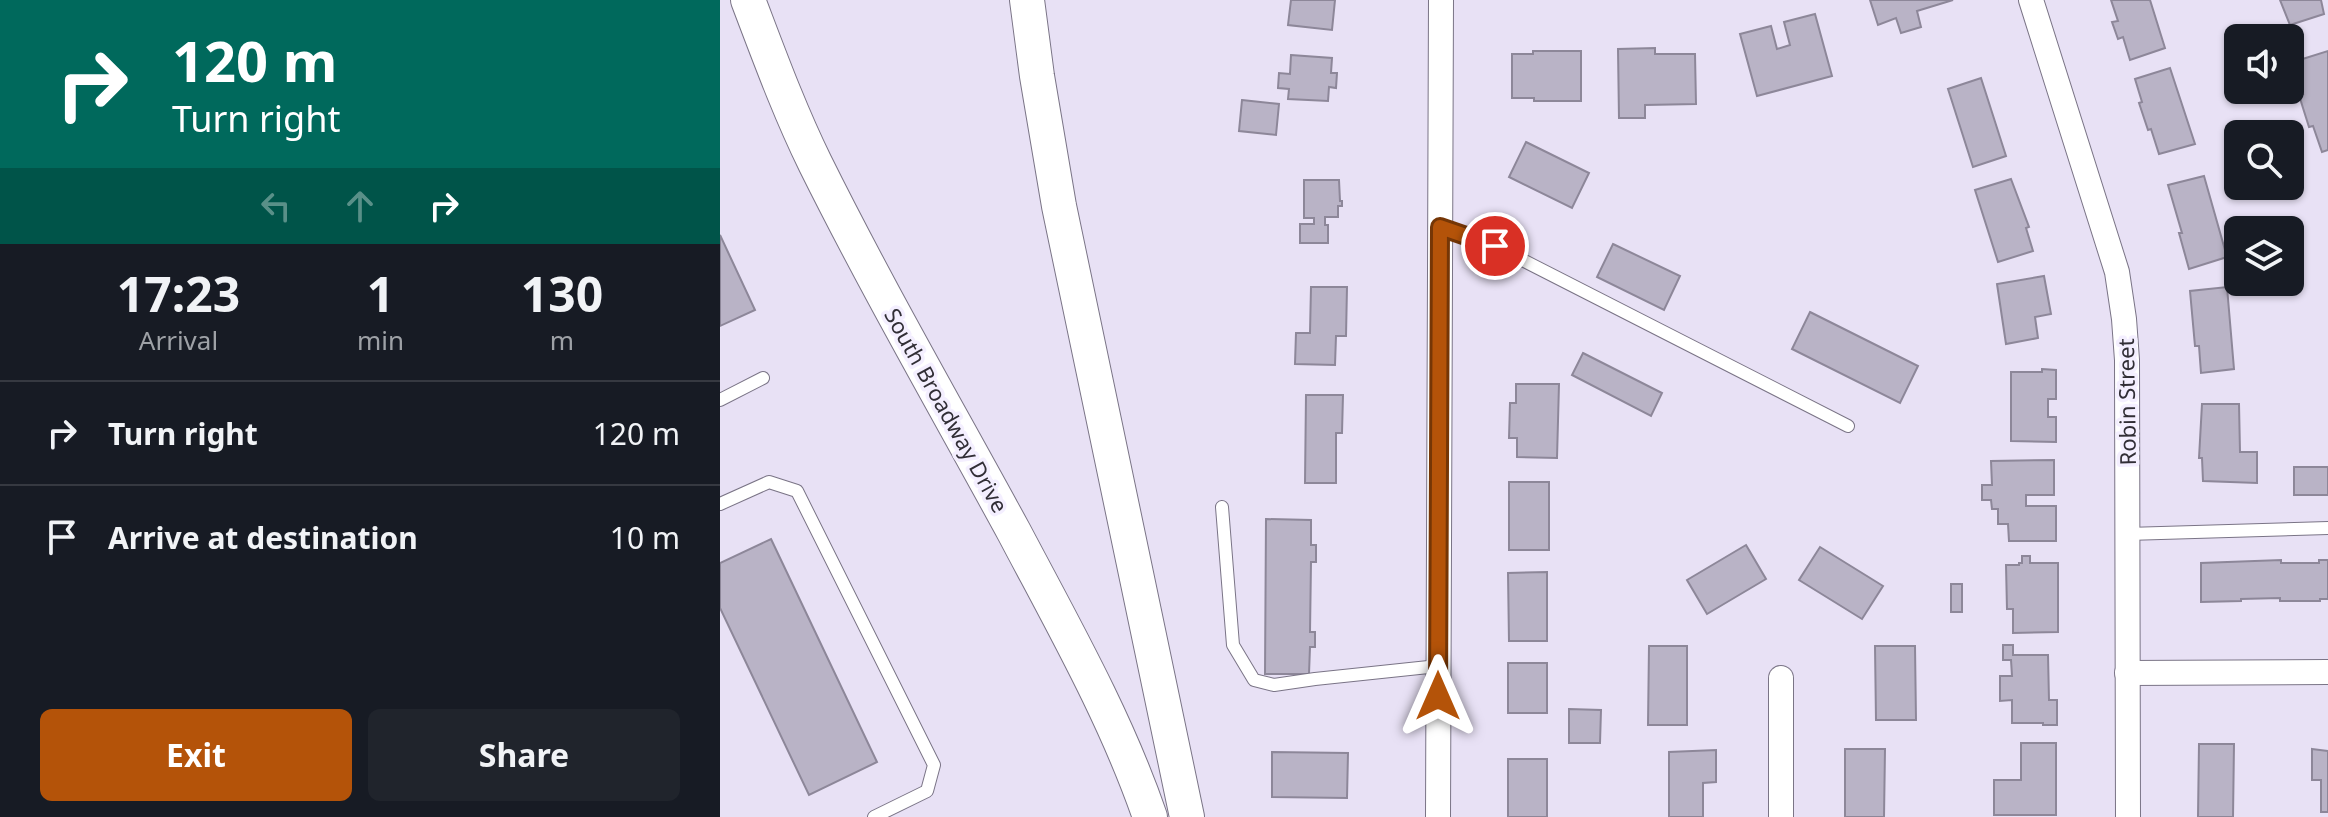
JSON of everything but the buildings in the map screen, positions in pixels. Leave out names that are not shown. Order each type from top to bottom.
[{"type":"main road","name":"South Broadway Drive","points":[[748,0],[778,80],[814,161],[1052,604],[1113,724],[1150,817]]},
{"type":"main road","points":[[1027,0],[1059,206],[1187,817]]},
{"type":"street","points":[[1438,817],[1441,0]]},
{"type":"street","name":"Robin Street","points":[[2031,0],[2117,272],[2124,319],[2127,360],[2128,817]]},
{"type":"street","points":[[2127,673],[2328,672]]},
{"type":"street","points":[[1781,678],[1781,817]]},
{"type":"lane","points":[[1440,227],[1495,246],[1848,426]]},
{"type":"lane","points":[[720,400],[763,378]]},
{"type":"lane","points":[[720,504],[769,482],[797,491],[934,765],[927,791],[874,817]]},
{"type":"lane","points":[[1222,507],[1233,645],[1254,680],[1274,685],[1438,666]]},
{"type":"lane","points":[[2127,534],[2328,528]]},
{"type":"route","points":[[1438,696],[1440,227],[1495,246]]}]
